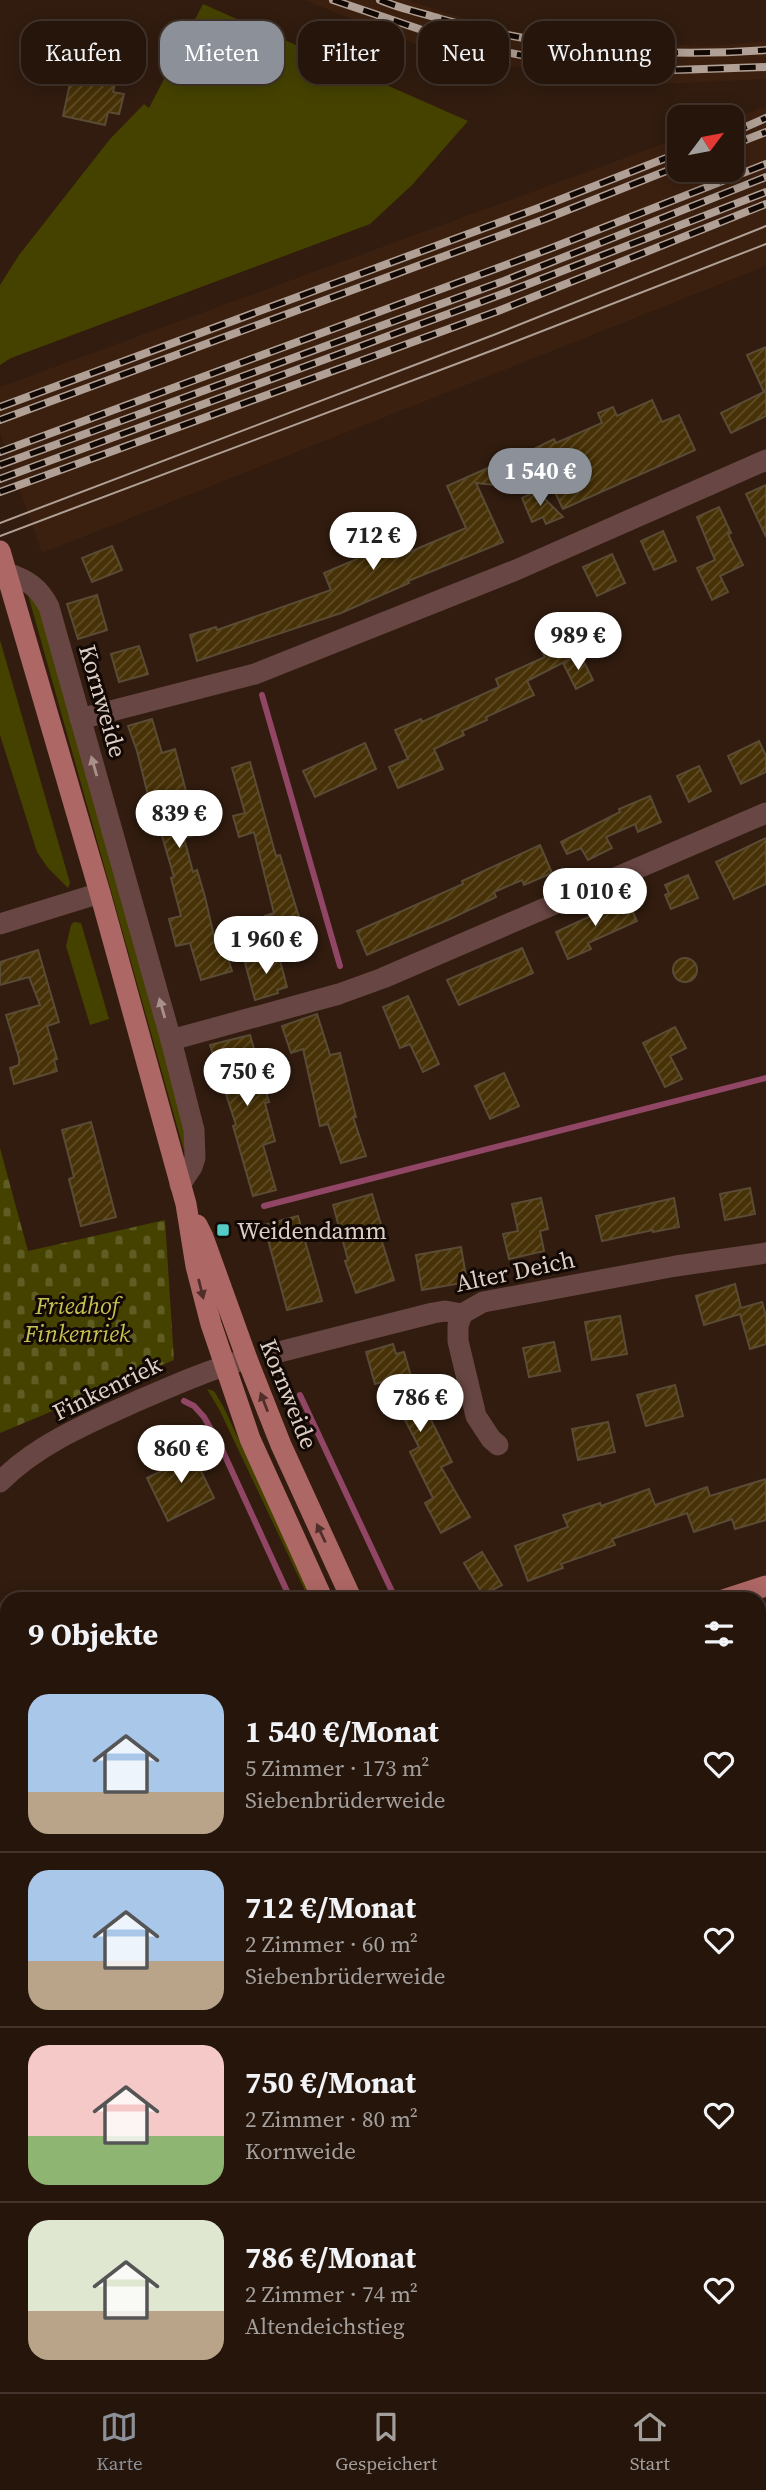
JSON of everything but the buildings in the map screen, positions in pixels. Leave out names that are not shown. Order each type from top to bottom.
[{"type":"main road","name":"Kornweide","points":[[0,551],[100,894],[183,1195],[198,1276],[224,1366],[250,1439],[319,1592]]},
{"type":"main road","name":"Kornweide","points":[[183,1195],[204,1237],[247,1359],[299,1488],[348,1592]]},
{"type":"main road","points":[[748,1592],[766,1586]]},
{"type":"street","points":[[80,719],[255,674],[516,570],[766,460]]},
{"type":"street","name":"Kornweide","points":[[8,573],[27,580],[44,596],[49,607],[171,1040],[196,1146],[183,1195]]},
{"type":"street","points":[[171,1040],[338,994],[383,978],[766,813]]},
{"type":"street","points":[[0,924],[100,894]]},
{"type":"street","name":"Alter Deich","points":[[279,1352],[433,1313],[445,1311],[462,1314],[483,1302],[676,1266],[766,1253]]},
{"type":"street","points":[[462,1314],[458,1326],[458,1341],[476,1416],[498,1445]]},
{"type":"street","name":"Finkenriek","points":[[0,1482],[22,1463],[90,1423],[197,1375],[247,1359]]},
{"type":"shaded area","points":[[304,0],[408,0],[475,21],[418,21],[418,44],[404,39],[404,21],[357,21]]},
{"type":"shaded area","points":[[509,30],[523,32],[523,68],[509,66]]},
{"type":"shaded area","points":[[766,41],[766,79],[675,84],[675,45],[709,46]]},
{"type":"shaded area","points":[[766,106],[766,266],[42,553],[0,433],[0,387],[667,142],[667,182],[744,182],[744,114]]},
{"type":"green space","points":[[203,4],[242,21],[194,21]]},
{"type":"green space","points":[[284,40],[298,46],[298,84],[384,84],[468,121],[412,185],[370,224],[11,358],[0,365],[0,285],[19,255],[110,139],[144,104],[149,108],[161,84],[284,84]]},
{"type":"green space","points":[[27,591],[36,595],[189,1131],[184,1151]]},
{"type":"green space","points":[[0,640],[70,883],[68,888],[48,868],[37,852],[0,735]]},
{"type":"green space","points":[[74,922],[81,923],[109,1019],[90,1025],[66,946]]},
{"type":"green space","name":"Friedhof Finkenriek","points":[[0,1148],[28,1251],[165,1220],[174,1360],[0,1433]]},
{"type":"green space","points":[[207,1389],[214,1391],[224,1408],[310,1592],[306,1592]]},
{"type":"waterway","points":[[262,695],[340,966]]},
{"type":"waterway","points":[[264,1206],[766,1078]]},
{"type":"waterway","points":[[300,1395],[392,1592]]},
{"type":"waterway","points":[[184,1401],[194,1406],[204,1417],[220,1445],[287,1592]]},
{"type":"tram line","points":[[0,523],[496,334],[766,226]]},
{"type":"tram line","points":[[0,536],[766,244]]},
{"type":"railway","points":[[333,0],[434,34],[551,61],[644,71],[766,67]]},
{"type":"railway","points":[[380,0],[481,29],[561,44],[643,52],[766,50]]},
{"type":"railway","points":[[744,128],[766,118]]},
{"type":"railway","points":[[744,140],[766,132]]},
{"type":"railway","points":[[0,407],[667,158]]},
{"type":"railway","points":[[0,452],[549,249],[766,164]]},
{"type":"railway","points":[[0,420],[545,219],[667,171]]},
{"type":"railway","points":[[0,465],[504,281],[766,177]]},
{"type":"railway","points":[[0,479],[505,293],[766,192]]},
{"type":"railway","points":[[0,492],[498,311],[766,204]]},
{"type":"place","name":"Weidendamm","points":[[223,1230]]}]
